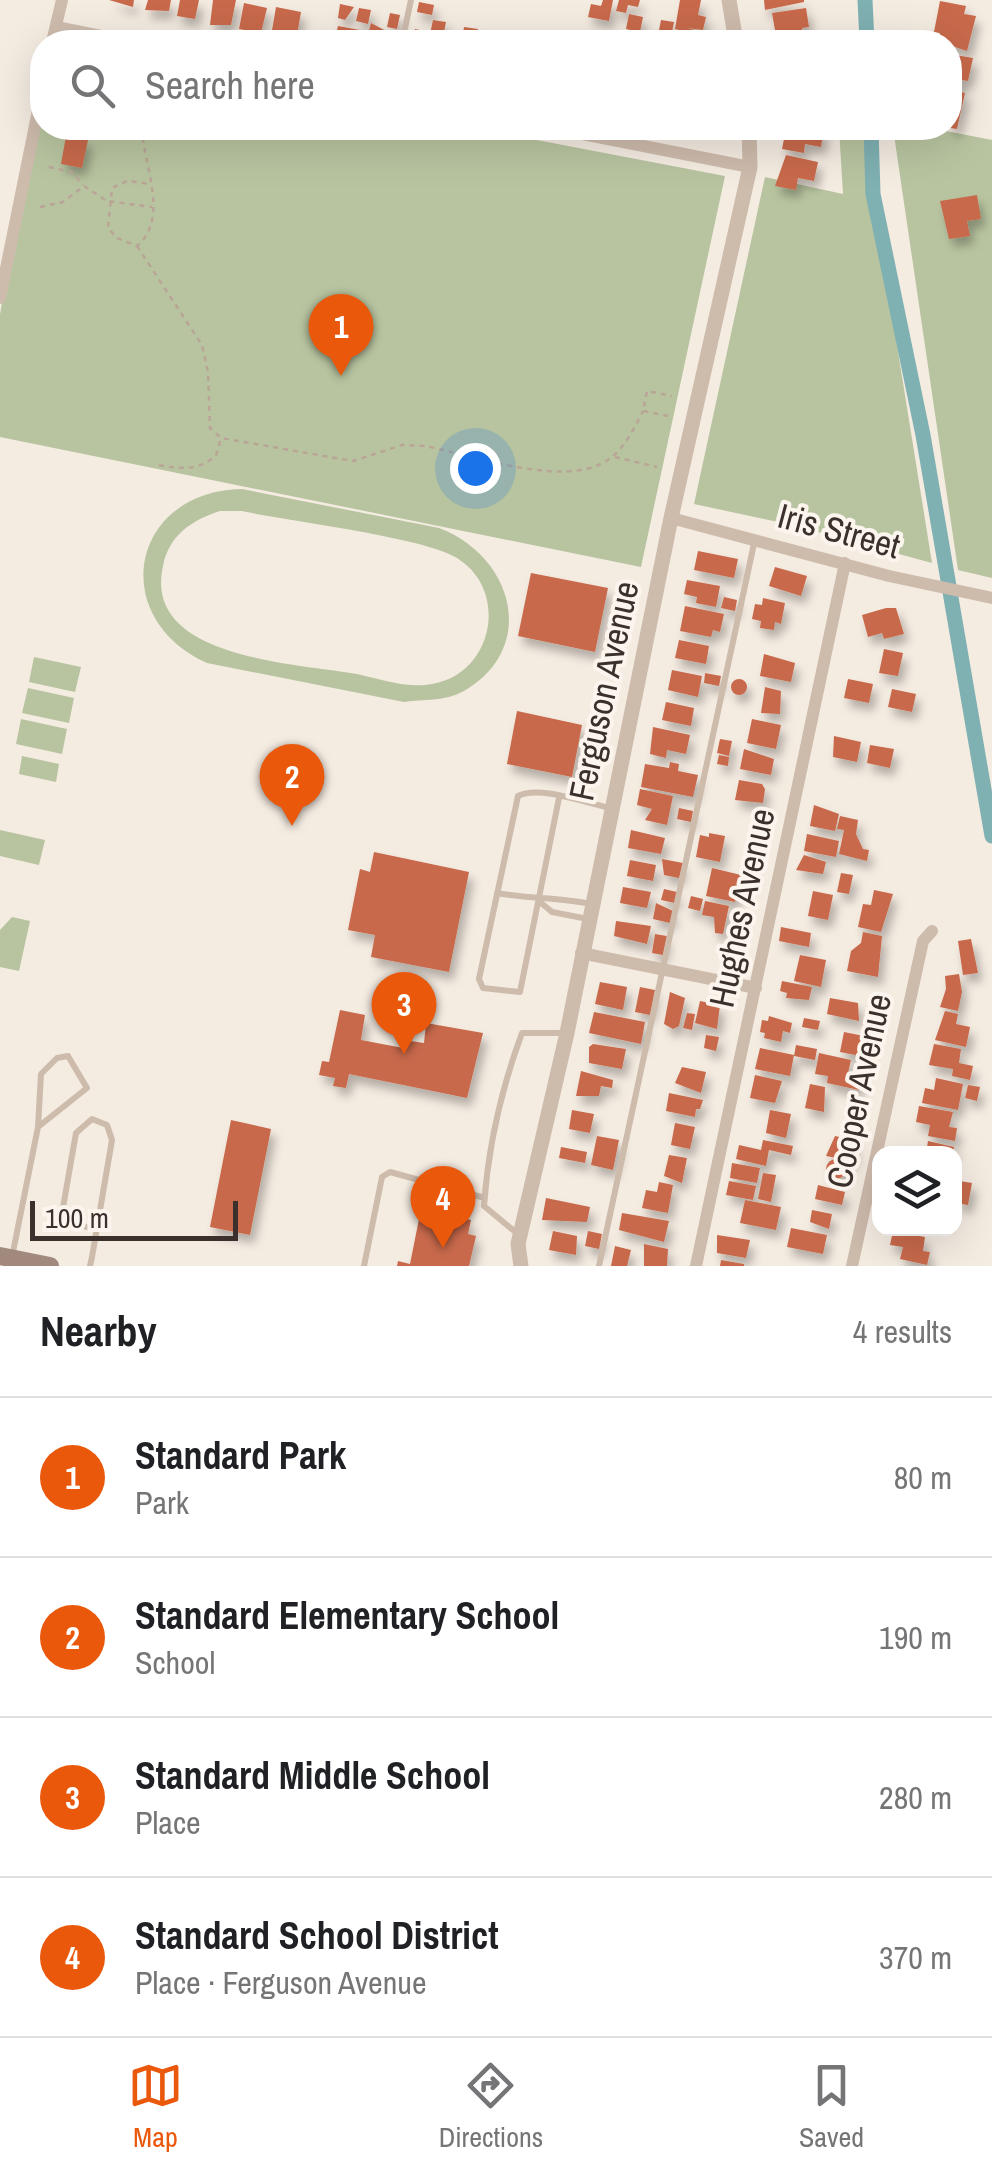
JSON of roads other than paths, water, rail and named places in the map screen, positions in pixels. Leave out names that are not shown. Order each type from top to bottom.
[{"type":"main road","points":[[6,1257],[50,1266]]},
{"type":"street","points":[[55,30],[62,0]]},
{"type":"street","points":[[729,0],[734,30]]},
{"type":"street","points":[[56,27],[71,30]]},
{"type":"street","points":[[0,298],[32,140]]},
{"type":"street","points":[[611,140],[750,168]]},
{"type":"street","name":"Ferguson Avenue","points":[[521,1266],[520,1236],[567,1032],[670,518],[750,168],[749,140]]},
{"type":"street","name":"Iris Street","points":[[670,518],[912,582],[992,598]]},
{"type":"street","name":"Hughes Avenue","points":[[696,1266],[845,562]]},
{"type":"street","name":"Cooper Avenue","points":[[852,1266],[922,941],[932,931]]},
{"type":"street","points":[[581,953],[756,988]]},
{"type":"lane","points":[[405,30],[411,0]]},
{"type":"lane","points":[[600,1266],[755,539]]},
{"type":"lane","points":[[560,798],[523,986],[514,995],[483,988],[479,980],[518,796],[528,792],[560,798],[611,808]]},
{"type":"lane","points":[[496,892],[540,901],[555,898],[590,912]]},
{"type":"lane","points":[[540,901],[552,912],[590,912]]},
{"type":"lane","points":[[520,1236],[484,1206],[491,1152],[522,1033],[567,1032]]},
{"type":"lane","points":[[6,1257],[38,1127],[41,1074],[57,1058],[68,1056],[87,1088],[38,1127]]},
{"type":"lane","points":[[90,1266],[112,1140],[107,1125],[92,1119],[76,1132],[61,1219],[96,1230]]},
{"type":"lane","points":[[364,1266],[382,1177],[390,1172],[484,1198]]},
{"type":"waterway","points":[[865,0],[866,30]]},
{"type":"waterway","points":[[871,140],[873,194],[923,435],[992,836]]},
{"type":"place","name":"Standard Park","points":[[341,376]]},
{"type":"place","name":"Standard Elementary School","points":[[292,826]]},
{"type":"place","name":"Standard Middle School","points":[[404,1054]]},
{"type":"place","name":"Standard School District","points":[[443,1248]]}]
